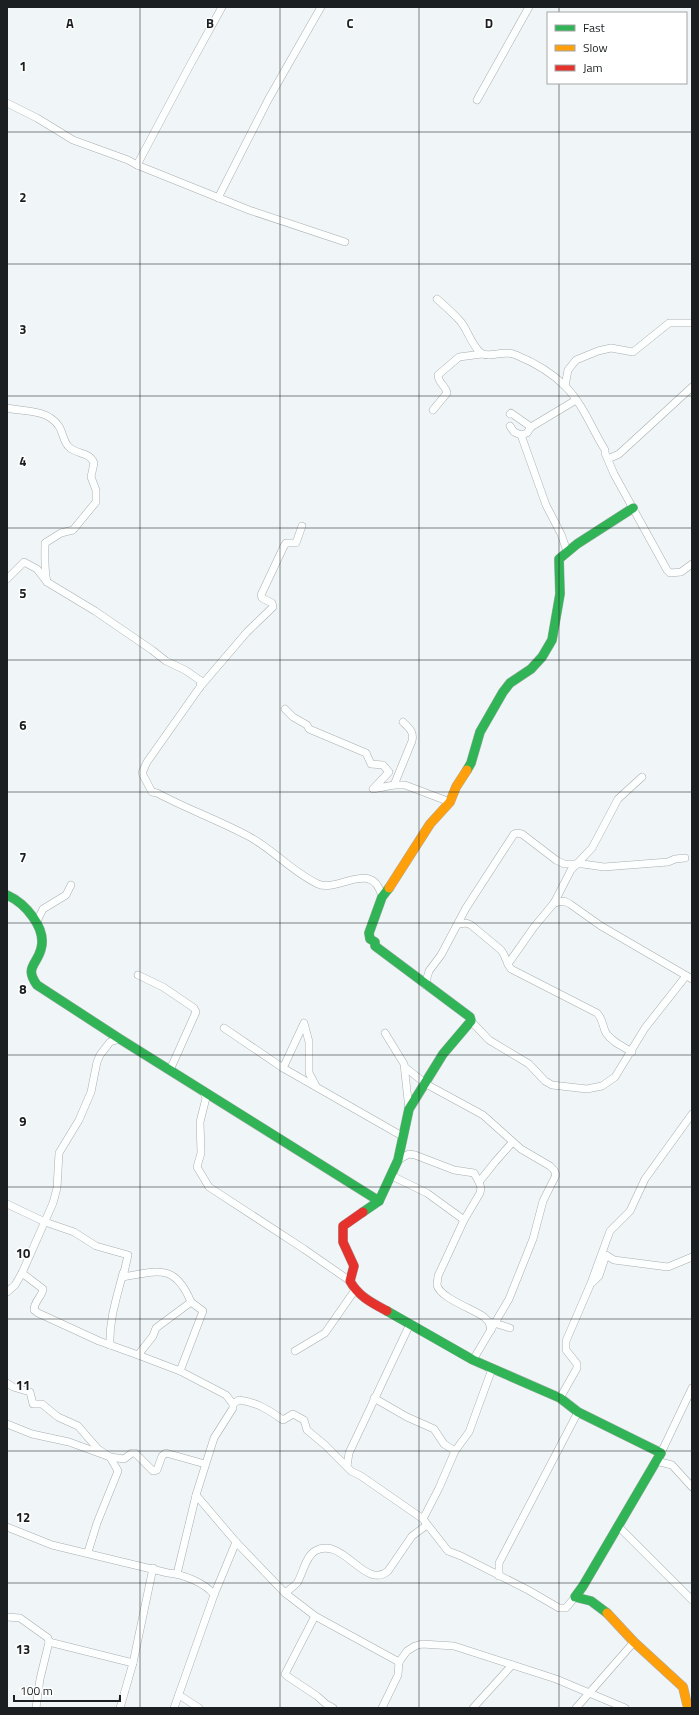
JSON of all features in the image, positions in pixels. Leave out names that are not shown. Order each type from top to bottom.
[{"type":"street","points":[[137,165],[222,7]]},
{"type":"street","points":[[218,198],[268,100],[321,7]]},
{"type":"street","points":[[477,100],[529,7]]},
{"type":"street","points":[[7,103],[37,118],[73,140],[128,160],[218,198],[296,227],[344,242]]},
{"type":"street","points":[[437,299],[461,323],[482,354]]},
{"type":"street","points":[[565,386],[568,370],[576,360],[598,351],[611,348],[633,352],[669,323],[692,323]]},
{"type":"street","points":[[433,410],[447,393],[438,379],[438,376],[443,370],[460,357],[507,352],[515,354],[551,374],[565,386],[576,400],[606,450],[605,453],[614,474],[667,570],[670,573],[681,572],[692,564]]},
{"type":"street","points":[[608,459],[618,454],[692,387]]},
{"type":"street","points":[[510,426],[514,432],[521,435],[527,433],[531,427],[576,400]]},
{"type":"street","points":[[7,408],[41,412],[58,425],[67,446],[70,449],[88,454],[94,462],[91,477],[96,490],[96,502],[73,530],[61,533],[45,543],[46,564],[44,568],[46,582]]},
{"type":"street","points":[[510,414],[511,413],[531,427]]},
{"type":"street","points":[[521,435],[546,505],[561,534],[567,551]]},
{"type":"street","points":[[554,902],[564,902],[570,904],[601,926],[689,977],[645,1028],[632,1052],[615,1077],[602,1086],[587,1088],[552,1085],[545,1081],[529,1064],[489,1040],[471,1021],[470,1017],[425,985],[375,946],[375,942],[370,939],[369,933],[382,897],[396,879],[430,824],[450,802],[456,787],[471,763],[480,732],[503,692],[510,683],[531,670],[542,657],[552,640],[560,594],[559,559],[567,551],[633,508]]},
{"type":"street","points":[[302,526],[296,543],[286,543],[284,546],[261,595],[262,598],[272,603],[273,607],[247,632],[200,687],[147,762],[142,774],[152,792],[157,792],[177,803],[249,836],[305,877],[326,886],[347,880],[365,879],[375,882],[380,887],[382,897]]},
{"type":"street","points":[[7,579],[24,562],[37,569],[46,582],[95,611],[166,661],[198,678],[201,681],[200,687]]},
{"type":"street","points":[[285,709],[309,729],[366,753],[371,764],[383,765],[389,772],[373,789],[394,785],[405,785],[450,802]]},
{"type":"street","points":[[394,785],[414,735],[403,722]]},
{"type":"street","points":[[508,964],[554,902],[576,864],[592,848],[618,799],[642,778]]},
{"type":"street","points":[[425,985],[429,971],[441,955],[459,924],[466,908],[514,834],[522,834],[556,860],[564,864],[583,864],[604,867],[668,862],[675,859],[685,858]]},
{"type":"street","points":[[36,923],[43,909],[66,896],[71,885]]},
{"type":"street","points":[[7,895],[12,896],[24,905],[36,923],[42,942],[31,971],[32,979],[37,984],[120,1039],[379,1201]]},
{"type":"street","points":[[459,924],[466,923],[470,925],[501,950],[504,953],[511,969],[597,1013],[601,1018],[607,1034],[614,1041],[632,1052]]},
{"type":"street","points":[[138,975],[163,987],[194,1008],[196,1012],[170,1070]]},
{"type":"street","points":[[409,1109],[426,1084],[443,1054],[471,1021]]},
{"type":"street","points":[[283,1068],[304,1022],[309,1042],[309,1073],[316,1086]]},
{"type":"street","points":[[224,1028],[283,1068],[402,1136]]},
{"type":"street","points":[[385,1033],[406,1068],[426,1084],[477,1111],[521,1149],[554,1170],[556,1175],[543,1201],[533,1239],[509,1298],[492,1322],[491,1330],[473,1360]]},
{"type":"street","points":[[7,1292],[15,1285],[22,1273],[45,1222],[57,1188],[59,1153],[79,1120],[91,1092],[97,1062],[100,1055],[110,1042],[120,1039]]},
{"type":"street","points":[[350,1281],[354,1266],[343,1242],[343,1226],[379,1201],[392,1176],[398,1160],[409,1109],[406,1068]]},
{"type":"street","points":[[203,1091],[206,1098],[200,1122],[201,1153],[197,1167],[209,1187],[350,1281],[355,1290],[367,1300],[473,1360],[560,1398],[578,1412],[661,1453]]},
{"type":"street","points":[[560,1398],[577,1368],[577,1364],[566,1350],[566,1341],[591,1283],[610,1231],[630,1211],[645,1179],[692,1114]]},
{"type":"street","points":[[480,1182],[495,1162],[510,1146]]},
{"type":"street","points":[[398,1160],[409,1154],[415,1155],[454,1170],[470,1171],[474,1173],[480,1182],[480,1194],[464,1220],[438,1276],[437,1284],[439,1290],[445,1296],[478,1312],[492,1322],[510,1328]]},
{"type":"street","points":[[392,1176],[427,1193],[464,1220]]},
{"type":"street","points":[[7,1204],[45,1222],[74,1232],[96,1246],[128,1255]]},
{"type":"street","points":[[128,1255],[123,1277],[162,1272],[172,1274],[186,1288],[191,1302],[203,1311],[180,1371]]},
{"type":"street","points":[[110,1345],[109,1329],[112,1312],[128,1255]]},
{"type":"street","points":[[591,1283],[599,1276],[606,1255],[614,1260],[668,1267],[692,1257]]},
{"type":"street","points":[[22,1273],[43,1289],[34,1304],[34,1310],[80,1333],[180,1371],[226,1395],[233,1404]]},
{"type":"street","points":[[295,1351],[325,1333],[355,1290]]},
{"type":"street","points":[[138,1355],[153,1336],[156,1328],[191,1302]]},
{"type":"street","points":[[346,1466],[349,1453],[410,1324]]},
{"type":"street","points":[[285,1593],[297,1582],[310,1556],[315,1551],[322,1549],[331,1549],[340,1552],[367,1572],[377,1576],[383,1575],[388,1571],[412,1536],[425,1522],[455,1451],[470,1432],[492,1369]]},
{"type":"street","points":[[7,1383],[30,1392],[33,1404],[42,1404],[58,1417],[78,1426],[98,1449],[110,1457],[118,1471],[97,1523],[88,1552]]},
{"type":"street","points":[[177,1574],[196,1496],[214,1438],[233,1408],[233,1404],[239,1400],[249,1401],[267,1408],[283,1420],[293,1414],[304,1420],[307,1430],[325,1445],[351,1471],[425,1522],[452,1554],[461,1556],[528,1590],[559,1608],[566,1608],[584,1586],[661,1453],[691,1392]]},
{"type":"street","points":[[374,1398],[407,1417],[434,1429],[444,1444],[455,1451]]},
{"type":"street","points":[[499,1576],[499,1563],[578,1412]]},
{"type":"street","points":[[7,1424],[32,1434],[69,1442],[110,1457],[124,1459],[132,1453],[135,1453],[153,1471],[157,1470],[162,1456],[166,1453],[205,1464]]},
{"type":"street","points":[[656,1461],[672,1465],[692,1487]]},
{"type":"street","points":[[196,1496],[236,1542],[285,1593],[315,1616],[399,1662]]},
{"type":"street","points":[[618,1526],[692,1600]]},
{"type":"street","points":[[7,1528],[52,1544],[153,1568],[168,1573],[184,1575],[210,1590],[214,1596]]},
{"type":"street","points":[[174,1708],[214,1596],[236,1542]]},
{"type":"street","points":[[120,1708],[133,1663],[153,1568]]},
{"type":"street","points":[[575,1598],[591,1601],[608,1613],[634,1642],[683,1688],[686,1704],[692,1707]]},
{"type":"street","points":[[315,1616],[285,1674],[317,1696],[328,1707]]},
{"type":"street","points":[[7,1617],[20,1618],[46,1636],[49,1642],[40,1679],[36,1708]]},
{"type":"street","points":[[49,1642],[133,1663]]},
{"type":"street","points":[[576,1708],[634,1642]]},
{"type":"street","points":[[382,1708],[398,1675],[399,1662],[407,1651],[422,1644],[454,1646],[556,1679],[625,1708]]},
{"type":"street","points":[[473,1708],[512,1665]]},
{"type":"street","points":[[179,1695],[199,1708]]},
{"type":"traffic: fast","points":[[467,770],[471,763],[480,732],[503,692],[510,683],[531,669],[542,657],[552,640],[560,594],[559,559],[577,544],[633,508]]},
{"type":"traffic: fast","points":[[379,1201],[398,1160],[409,1109],[443,1054],[471,1021],[470,1017],[375,946],[375,942],[370,939],[369,933],[382,897],[389,888]]},
{"type":"traffic: fast","points":[[7,895],[27,910],[38,925],[41,933],[41,949],[31,970],[33,979],[37,985],[120,1039],[379,1201],[363,1212]]},
{"type":"traffic: fast","points":[[387,1311],[473,1360],[560,1398],[578,1412],[661,1453],[583,1586],[575,1597],[591,1601],[607,1613]]},
{"type":"traffic: slow","points":[[389,888],[430,824],[450,802],[456,787],[467,770]]},
{"type":"traffic: slow","points":[[607,1613],[634,1642],[683,1687],[687,1704],[692,1707]]},
{"type":"traffic: jam","points":[[363,1212],[343,1226],[343,1242],[354,1266],[350,1281],[361,1295],[387,1311]]}]
